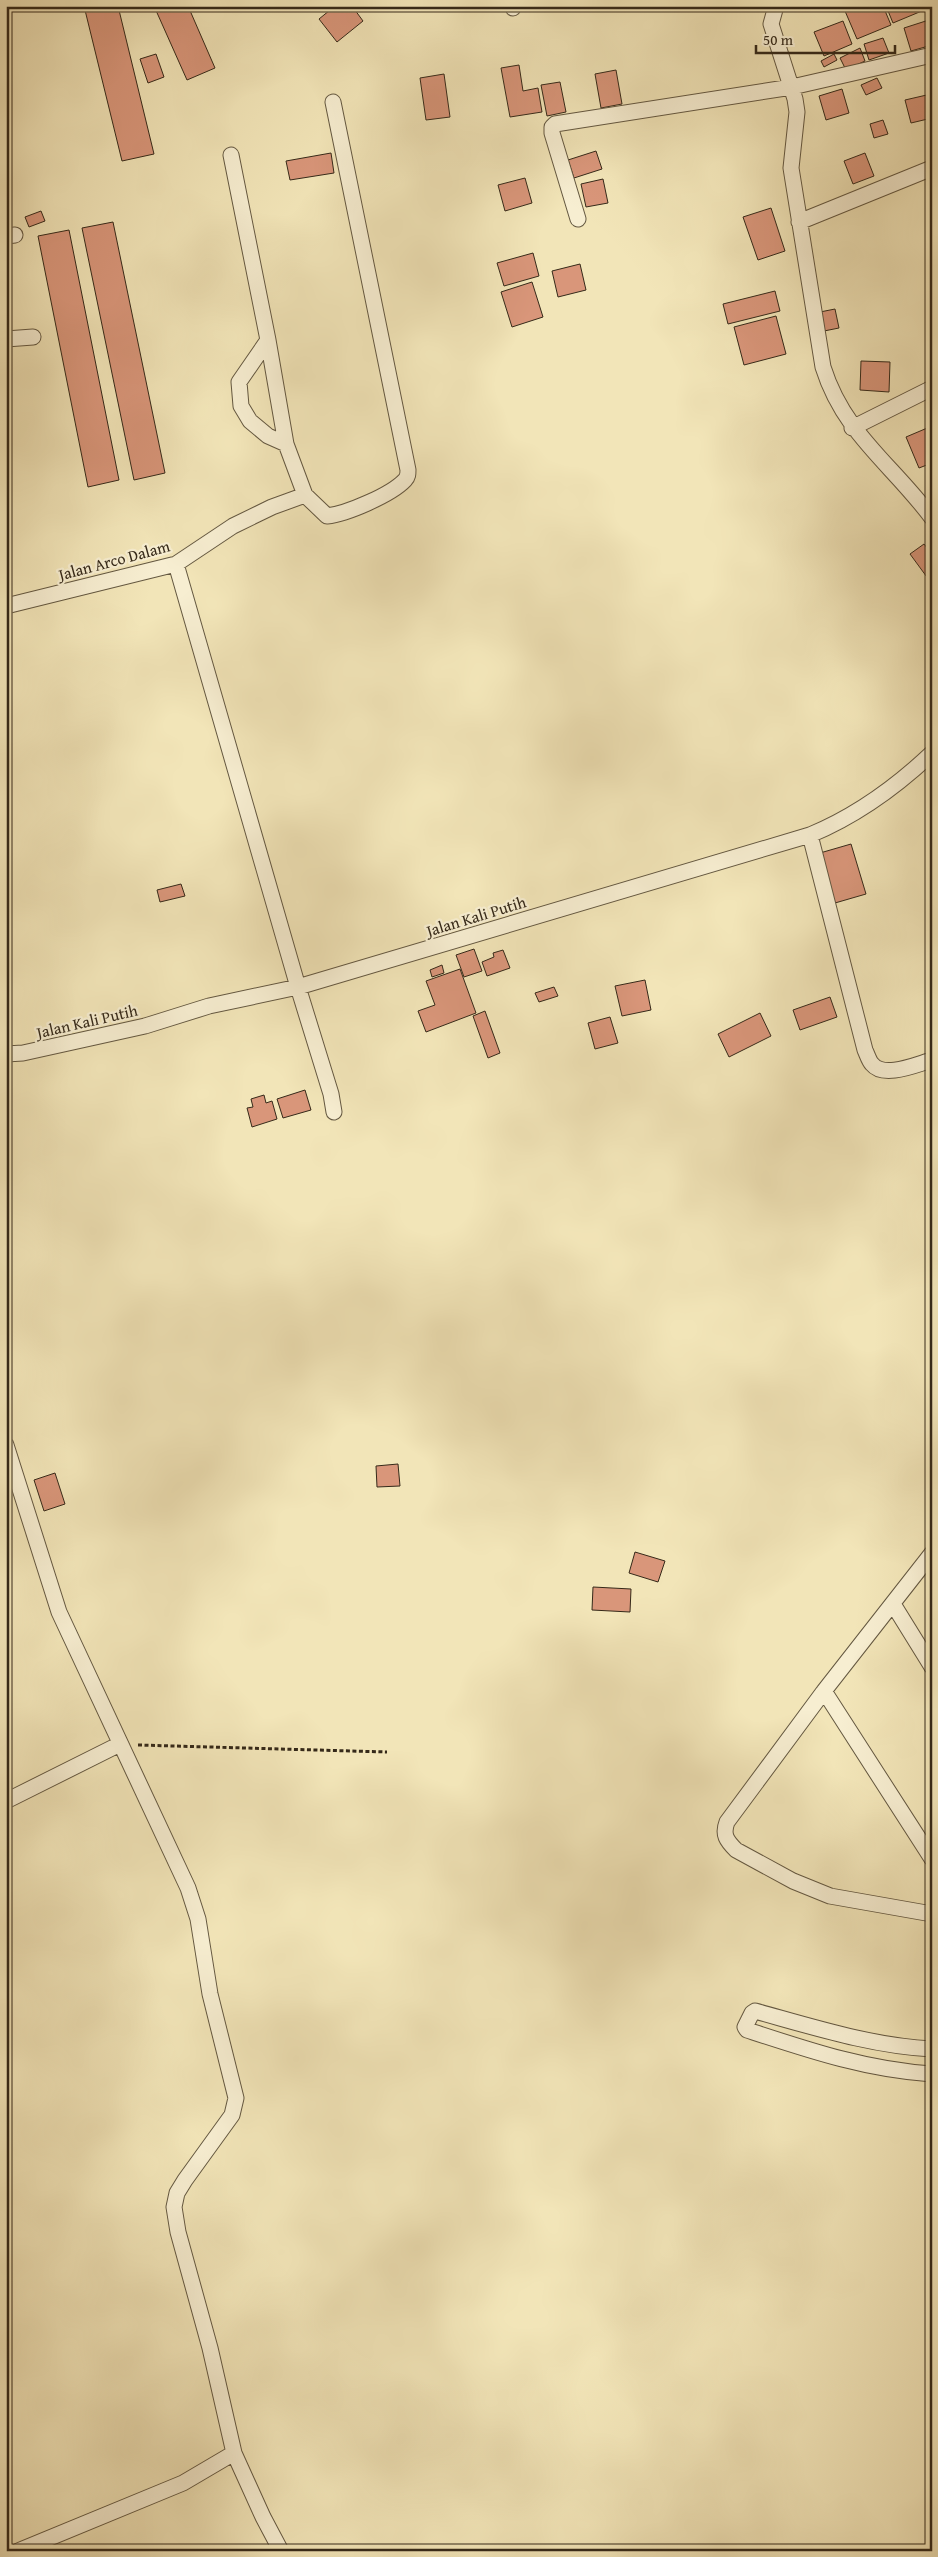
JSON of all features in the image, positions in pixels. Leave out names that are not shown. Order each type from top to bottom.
[{"type":"street","points":[[776,6],[771,24],[792,87],[797,112],[791,168],[823,367],[830,391],[852,428],[915,496],[932,518]]},
{"type":"street","points":[[578,219],[552,133],[552,127],[556,124],[792,87],[932,55]]},
{"type":"street","points":[[231,155],[268,340],[286,444],[305,495],[326,516],[338,515],[396,489],[407,479],[408,470],[333,102]]},
{"type":"street","points":[[799,222],[932,168]]},
{"type":"street","points":[[6,339],[34,336]]},
{"type":"street","points":[[268,340],[240,382],[241,406],[250,421],[268,436],[286,444]]},
{"type":"street","points":[[852,428],[932,388]]},
{"type":"street","name":"Jalan Arco Dalam","points":[[6,606],[176,564],[233,526],[272,507],[305,495]]},
{"type":"street","points":[[176,564],[298,987],[332,1094],[334,1112]]},
{"type":"street","name":"Jalan Kali Putih","points":[[6,1054],[23,1053],[145,1026],[209,1006],[298,987],[810,835],[827,828],[886,794],[932,753]]},
{"type":"street","points":[[810,835],[865,1050],[872,1064],[882,1070],[901,1069],[932,1060]]},
{"type":"street","points":[[6,1445],[59,1612],[176,1862],[198,1919],[210,1994],[236,2098],[232,2115],[181,2187],[174,2207],[180,2241],[210,2348],[234,2452],[263,2517],[281,2551]]},
{"type":"street","points":[[932,1553],[824,1691],[727,1822],[725,1834],[727,1842],[736,1850],[793,1881],[830,1896],[932,1914]]},
{"type":"street","points":[[892,1604],[932,1667]]},
{"type":"street","points":[[824,1691],[932,1859]]},
{"type":"street","points":[[6,1802],[120,1744]]},
{"type":"street","points":[[932,2049],[911,2048],[843,2035],[755,2011],[752,2013],[746,2027],[747,2030],[838,2060],[900,2072],[932,2074]]},
{"type":"street","points":[[18,2551],[183,2483],[234,2452]]},
{"type":"path","points":[[120,1744],[388,1752]]},
{"type":"building","points":[[84,6],[118,6],[154,154],[122,161]]},
{"type":"building","points":[[154,6],[188,6],[215,68],[187,80]]},
{"type":"building","points":[[335,6],[352,6],[363,21],[337,42],[319,19]]},
{"type":"building","points":[[858,6],[883,6],[891,25],[857,39],[845,11]]},
{"type":"building","points":[[886,6],[928,6],[929,8],[893,23]]},
{"type":"building","points":[[932,19],[932,45],[911,51],[904,28]]},
{"type":"building","points":[[843,21],[852,44],[824,56],[814,32]]},
{"type":"building","points":[[883,38],[889,53],[869,60],[864,44]]},
{"type":"building","points":[[860,48],[865,61],[846,70],[840,58]]},
{"type":"building","points":[[156,54],[164,77],[148,83],[140,59]]},
{"type":"building","points":[[834,54],[837,60],[824,67],[821,61]]},
{"type":"building","points":[[519,65],[523,91],[538,88],[542,112],[510,117],[501,68]]},
{"type":"building","points":[[616,70],[622,104],[601,108],[595,74]]},
{"type":"building","points":[[444,74],[450,117],[426,120],[420,78]]},
{"type":"building","points":[[877,78],[882,88],[866,95],[861,85]]},
{"type":"building","points":[[560,82],[566,112],[547,116],[541,85]]},
{"type":"building","points":[[842,89],[849,113],[826,120],[819,96]]},
{"type":"building","points":[[931,94],[932,118],[911,123],[905,100]]},
{"type":"building","points":[[883,120],[888,134],[874,138],[870,124]]},
{"type":"building","points":[[596,151],[602,169],[574,178],[568,160]]},
{"type":"building","points":[[331,153],[334,173],[290,180],[286,161]]},
{"type":"building","points":[[865,153],[874,176],[853,184],[844,161]]},
{"type":"building","points":[[525,178],[532,203],[505,211],[498,185]]},
{"type":"building","points":[[603,179],[608,203],[586,207],[581,184]]},
{"type":"building","points":[[771,208],[785,251],[758,260],[743,217]]},
{"type":"building","points":[[41,211],[45,221],[29,227],[25,217]]},
{"type":"building","points":[[113,222],[165,473],[134,480],[82,228]]},
{"type":"building","points":[[69,230],[119,480],[88,487],[38,236]]},
{"type":"building","points":[[533,253],[539,276],[504,286],[497,263]]},
{"type":"building","points":[[580,264],[586,290],[558,297],[552,271]]},
{"type":"building","points":[[532,282],[543,317],[512,327],[501,292]]},
{"type":"building","points":[[775,291],[780,311],[728,324],[723,304]]},
{"type":"building","points":[[835,309],[839,328],[824,331],[820,312]]},
{"type":"building","points":[[776,316],[786,354],[744,365],[734,327]]},
{"type":"building","points":[[861,361],[890,362],[889,392],[860,390]]},
{"type":"building","points":[[932,426],[932,463],[919,468],[906,437]]},
{"type":"building","points":[[924,544],[932,554],[932,584],[910,554]]},
{"type":"building","points":[[851,844],[866,894],[835,903],[820,853]]},
{"type":"building","points":[[181,884],[185,896],[160,902],[157,890]]},
{"type":"building","points":[[474,949],[482,971],[464,977],[456,955]]},
{"type":"building","points":[[503,950],[510,968],[487,976],[482,962],[494,957],[493,953]]},
{"type":"building","points":[[442,965],[444,973],[432,977],[430,970]]},
{"type":"building","points":[[460,969],[476,1013],[426,1032],[418,1011],[435,1005],[426,981]]},
{"type":"building","points":[[645,980],[651,1010],[622,1016],[615,986]]},
{"type":"building","points":[[554,987],[558,996],[539,1002],[535,993]]},
{"type":"building","points":[[830,997],[837,1017],[800,1030],[793,1010]]},
{"type":"building","points":[[485,1011],[500,1053],[488,1058],[473,1016]]},
{"type":"building","points":[[760,1013],[771,1036],[729,1057],[718,1034]]},
{"type":"building","points":[[610,1017],[618,1043],[595,1049],[588,1023]]},
{"type":"building","points":[[305,1090],[311,1110],[283,1118],[277,1099]]},
{"type":"building","points":[[264,1095],[266,1103],[272,1101],[277,1119],[252,1127],[247,1108],[253,1107],[251,1099]]},
{"type":"building","points":[[398,1464],[400,1486],[377,1487],[376,1466]]},
{"type":"building","points":[[55,1473],[65,1504],[44,1511],[34,1480]]},
{"type":"building","points":[[635,1552],[665,1561],[658,1582],[629,1573]]},
{"type":"building","points":[[593,1587],[631,1589],[630,1612],[592,1610]]}]
